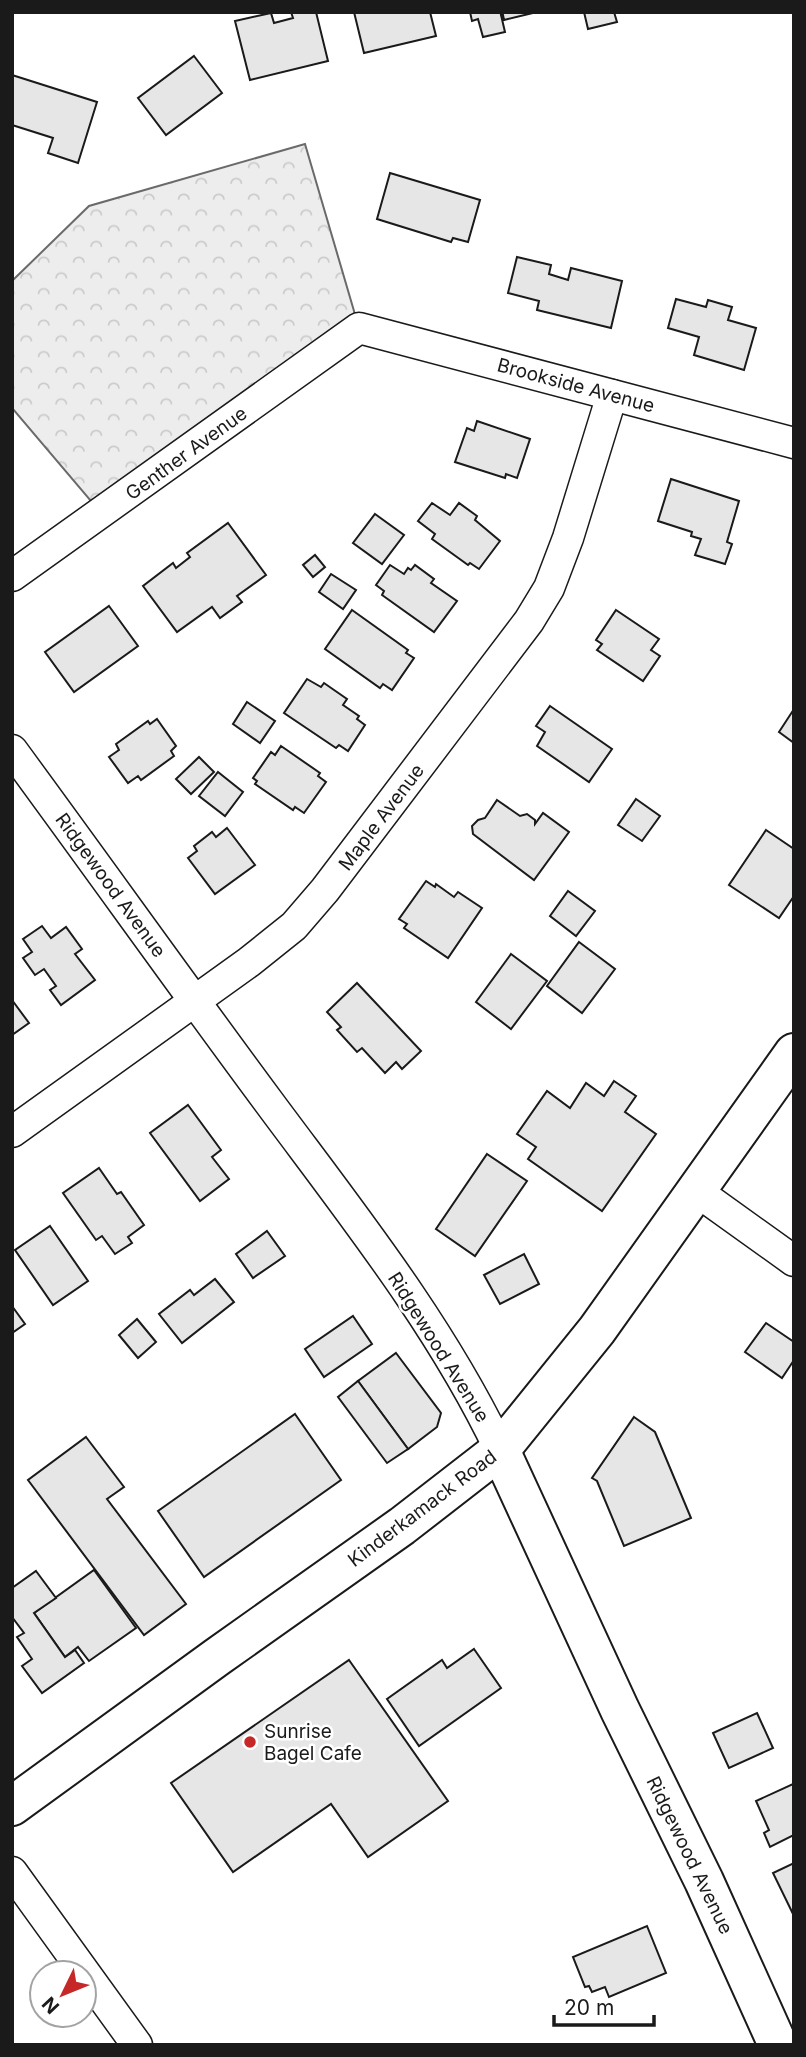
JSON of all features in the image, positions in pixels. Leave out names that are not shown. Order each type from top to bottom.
[{"type":"main road","name":"Kinderkamack Road","points":[[12,1807],[402,1526],[500,1450],[597,1330],[794,1053]]},
{"type":"main road","name":"Ridgewood Avenue","points":[[500,1450],[620,1710],[704,1881],[778,2045]]},
{"type":"street","name":"Brookside Avenue","points":[[359,328],[794,443]]},
{"type":"street","name":"Genther Avenue","points":[[12,576],[359,328]]},
{"type":"street","name":"Maple Avenue","points":[[12,1132],[249,962],[294,926],[351,856],[550,588],[612,395]]},
{"type":"street","name":"Ridgewood Avenue","points":[[12,750],[421,1312],[480,1408],[500,1450]]},
{"type":"street","points":[[695,1190],[794,1261]]},
{"type":"street","points":[[12,1872],[137,2045]]},
{"type":"green space","points":[[305,144],[359,328],[102,514],[12,408],[12,281],[89,206]]},
{"type":"building","points":[[291,12],[316,12],[328,61],[250,80],[235,21],[271,13],[274,23],[293,18]]},
{"type":"building","points":[[354,12],[430,12],[436,36],[364,53]]},
{"type":"building","points":[[470,12],[537,12],[504,20],[501,15],[505,32],[483,37],[478,19],[472,21]]},
{"type":"building","points":[[584,12],[614,12],[617,22],[588,29]]},
{"type":"building","points":[[194,56],[222,93],[166,135],[138,98]]},
{"type":"building","points":[[12,75],[97,102],[78,163],[48,153],[53,138],[12,125]]},
{"type":"building","points":[[390,173],[480,200],[468,242],[453,238],[451,242],[377,219]]},
{"type":"building","points":[[517,257],[551,265],[549,274],[568,280],[571,268],[622,281],[611,328],[537,310],[539,301],[508,293]]},
{"type":"building","points":[[676,299],[706,307],[708,300],[732,307],[728,320],[756,328],[744,370],[694,355],[699,337],[668,328]]},
{"type":"building","points":[[477,421],[530,439],[517,478],[506,474],[505,478],[455,462],[467,428],[474,431]]},
{"type":"building","points":[[671,479],[739,501],[727,542],[732,544],[725,564],[695,555],[701,539],[691,536],[692,532],[658,521]]},
{"type":"building","points":[[432,503],[450,515],[459,503],[477,516],[475,520],[500,541],[479,569],[470,563],[468,565],[432,539],[435,534],[418,521]]},
{"type":"building","points":[[375,514],[404,535],[382,564],[353,543]]},
{"type":"building","points":[[228,523],[266,575],[237,596],[242,602],[220,618],[212,607],[177,632],[143,586],[173,563],[176,568],[190,557],[187,553]]},
{"type":"building","points":[[315,555],[325,567],[313,577],[303,565]]},
{"type":"building","points":[[390,565],[404,574],[408,568],[411,570],[415,565],[434,579],[431,583],[457,601],[434,632],[382,595],[384,591],[376,585]]},
{"type":"building","points":[[331,574],[356,590],[343,609],[319,592]]},
{"type":"building","points":[[109,606],[138,646],[74,692],[45,652]]},
{"type":"building","points":[[352,610],[408,650],[406,653],[414,658],[392,690],[383,684],[380,688],[325,649]]},
{"type":"building","points":[[616,610],[659,639],[651,650],[660,656],[643,681],[597,650],[602,644],[596,640]]},
{"type":"building","points":[[307,679],[321,687],[324,683],[347,699],[343,705],[359,716],[357,719],[365,725],[348,751],[339,745],[336,748],[284,713]]},
{"type":"building","points":[[247,702],[275,721],[260,743],[233,724]]},
{"type":"building","points":[[550,706],[612,749],[589,782],[537,746],[545,732],[536,726]]},
{"type":"building","points":[[794,709],[794,743],[779,732]]},
{"type":"building","points":[[157,719],[176,746],[171,751],[174,756],[141,780],[138,776],[128,783],[109,757],[119,750],[116,744],[148,721],[150,724]]},
{"type":"building","points":[[281,746],[320,773],[318,776],[326,782],[304,813],[295,807],[293,810],[255,784],[257,781],[253,778],[271,752],[275,755]]},
{"type":"building","points":[[199,757],[214,772],[191,794],[176,779]]},
{"type":"building","points":[[218,772],[243,792],[225,816],[199,796]]},
{"type":"building","points":[[636,799],[660,816],[642,841],[618,825]]},
{"type":"building","points":[[497,800],[520,816],[527,814],[535,820],[535,824],[543,813],[569,832],[534,880],[473,834],[472,826],[485,818]]},
{"type":"building","points":[[227,828],[255,865],[215,894],[188,858],[197,851],[194,846],[212,832],[216,837]]},
{"type":"building","points":[[766,830],[794,849],[794,896],[779,918],[729,885]]},
{"type":"building","points":[[426,881],[435,887],[436,884],[454,897],[458,892],[482,908],[448,958],[404,928],[407,924],[399,919]]},
{"type":"building","points":[[568,891],[595,911],[576,936],[550,916]]},
{"type":"building","points":[[42,926],[51,938],[66,927],[82,949],[75,954],[95,980],[61,1005],[50,990],[56,986],[44,969],[35,975],[23,958],[32,952],[23,939]]},
{"type":"building","points":[[579,942],[615,969],[582,1013],[547,986]]},
{"type":"building","points":[[511,954],[547,981],[511,1029],[476,1002]]},
{"type":"building","points":[[357,983],[421,1051],[402,1069],[396,1062],[385,1073],[362,1048],[357,1052],[337,1030],[341,1027],[327,1012]]},
{"type":"building","points":[[12,1000],[29,1023],[12,1035]]},
{"type":"building","points":[[614,1081],[636,1096],[625,1112],[656,1134],[602,1211],[528,1159],[536,1147],[517,1134],[547,1091],[570,1108],[586,1083],[604,1096]]},
{"type":"building","points":[[188,1105],[221,1150],[212,1157],[229,1179],[200,1201],[150,1133]]},
{"type":"building","points":[[487,1154],[527,1181],[475,1256],[436,1229]]},
{"type":"building","points":[[99,1168],[117,1194],[121,1192],[144,1225],[128,1237],[132,1243],[115,1254],[102,1236],[96,1240],[63,1193]]},
{"type":"building","points":[[50,1226],[88,1281],[53,1305],[15,1250]]},
{"type":"building","points":[[267,1231],[285,1256],[253,1278],[236,1254]]},
{"type":"building","points":[[524,1254],[539,1284],[500,1304],[484,1275]]},
{"type":"building","points":[[215,1279],[234,1302],[182,1343],[159,1314],[190,1290],[194,1295]]},
{"type":"building","points":[[12,1306],[25,1324],[12,1333]]},
{"type":"building","points":[[353,1316],[372,1344],[324,1377],[305,1349]]},
{"type":"building","points":[[137,1319],[156,1342],[138,1358],[119,1335]]},
{"type":"building","points":[[766,1323],[794,1342],[794,1360],[782,1378],[745,1352]]},
{"type":"building","points":[[396,1353],[441,1413],[437,1427],[408,1449],[358,1381]]},
{"type":"building","points":[[358,1381],[408,1449],[387,1463],[338,1397]]},
{"type":"building","points":[[295,1414],[341,1480],[204,1577],[158,1511]]},
{"type":"building","points":[[634,1417],[655,1432],[691,1518],[624,1546],[597,1481],[592,1478]]},
{"type":"building","points":[[86,1437],[124,1487],[107,1499],[186,1604],[144,1635],[28,1480]]},
{"type":"building","points":[[94,1570],[136,1628],[89,1661],[78,1647],[65,1657],[34,1613]]},
{"type":"building","points":[[36,1571],[56,1598],[34,1613],[65,1657],[75,1650],[84,1663],[42,1693],[22,1666],[32,1659],[17,1637],[24,1633],[12,1617],[12,1588]]},
{"type":"building","points":[[474,1649],[501,1688],[419,1746],[387,1699],[442,1660],[447,1668]]},
{"type":"building","points":[[349,1660],[448,1801],[368,1857],[331,1804],[233,1872],[171,1783]]},
{"type":"building","points":[[757,1713],[773,1748],[729,1768],[713,1733]]},
{"type":"building","points":[[793,1784],[794,1835],[770,1847],[764,1833],[769,1830],[756,1801]]},
{"type":"building","points":[[794,1863],[794,1914],[793,1914],[773,1873]]},
{"type":"building","points":[[647,1926],[666,1973],[609,1997],[605,1987],[592,1992],[589,1986],[585,1987],[573,1957]]},
{"type":"place","name":"Sunrise Bagel Cafe","points":[[250,1742]]}]
